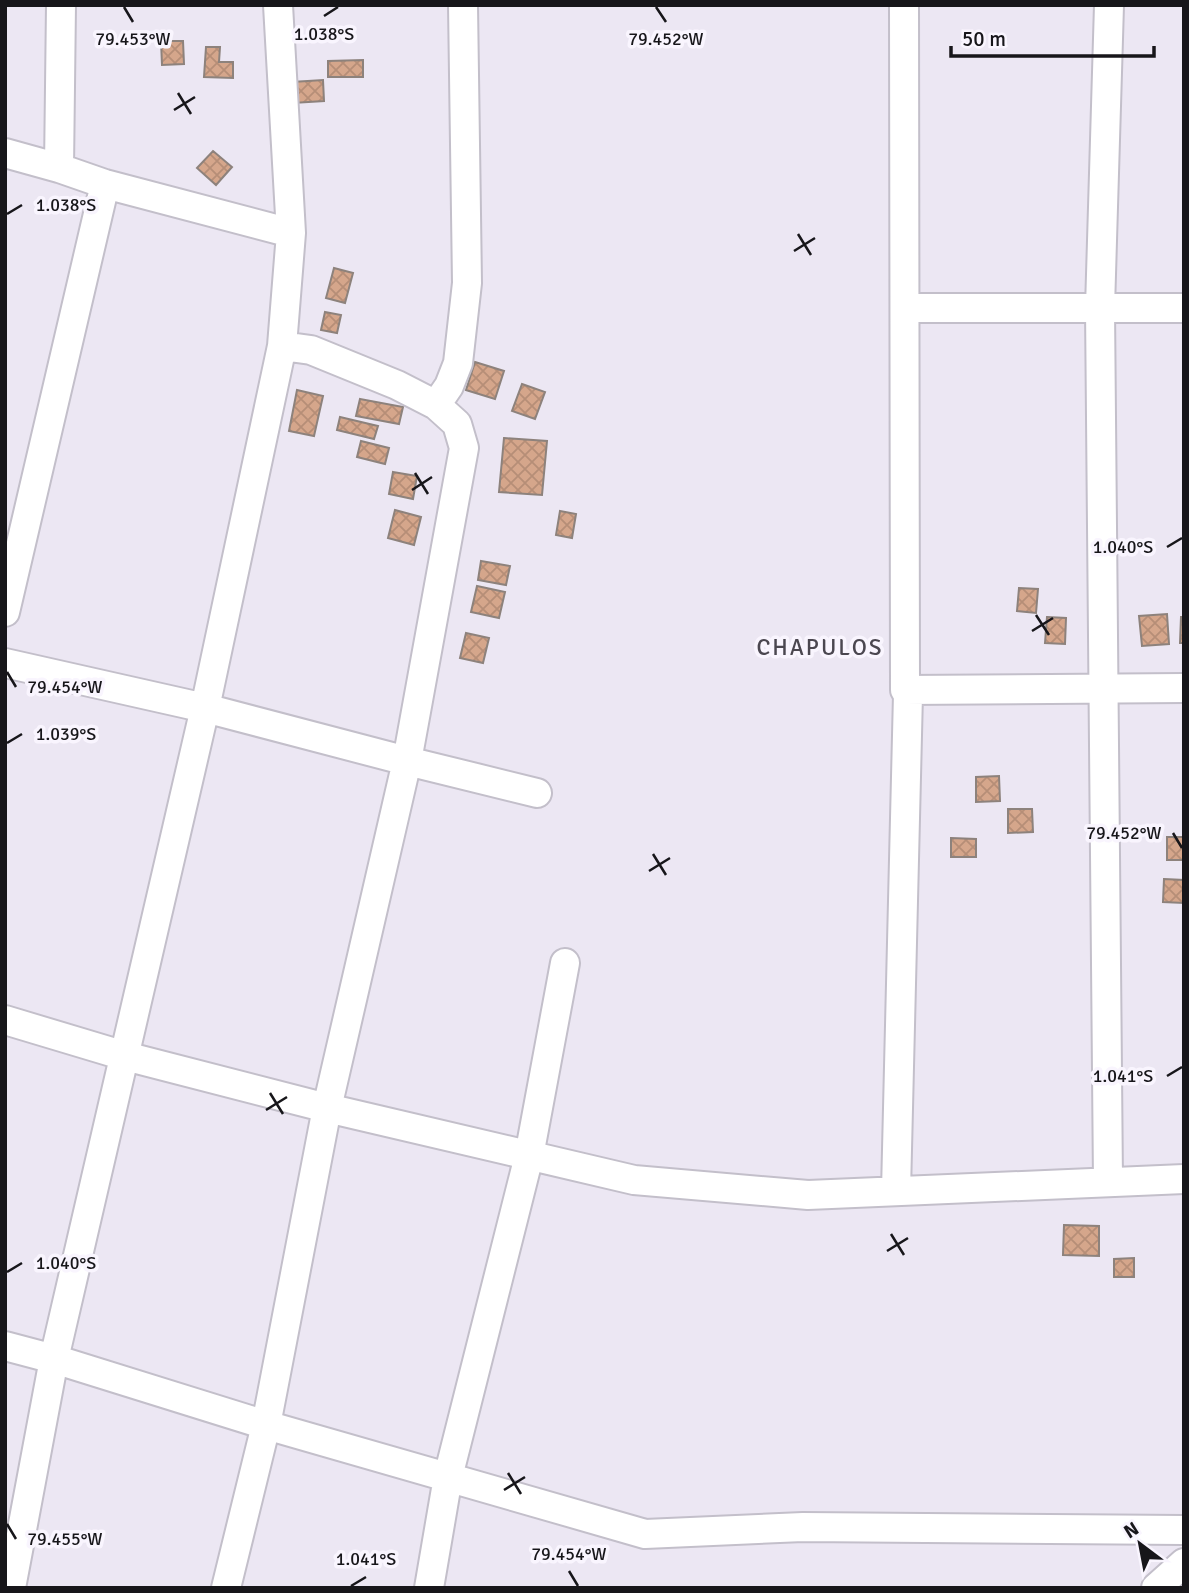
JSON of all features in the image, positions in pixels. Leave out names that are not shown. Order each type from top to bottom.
[{"type":"street","points":[[59,168],[61,5]]},
{"type":"street","points":[[11,1588],[54,1359],[205,708],[282,346],[291,233],[278,5]]},
{"type":"street","points":[[436,405],[449,386],[458,363],[466,293],[463,5]]},
{"type":"street","points":[[896,1191],[908,708],[908,694],[905,690],[904,5]]},
{"type":"street","points":[[1108,1182],[1100,308],[1109,5]]},
{"type":"street","points":[[5,153],[105,184],[291,233]]},
{"type":"street","points":[[5,612],[105,184]]},
{"type":"street","points":[[905,309],[1184,309]]},
{"type":"street","points":[[226,1588],[266,1425],[327,1108],[407,761],[464,448],[457,424],[436,405],[397,385],[311,350],[282,346]]},
{"type":"street","points":[[5,663],[205,708],[537,793]]},
{"type":"street","points":[[905,690],[1184,688]]},
{"type":"street","points":[[429,1588],[448,1477],[529,1156],[565,963]]},
{"type":"street","points":[[5,1020],[125,1056],[327,1108],[634,1180],[808,1195],[1184,1178]]},
{"type":"street","points":[[5,1346],[266,1425],[645,1534],[803,1527],[1184,1530]]},
{"type":"street","points":[[1156,1588],[1184,1563]]},
{"type":"building","points":[[161,41],[183,41],[184,64],[162,65]]},
{"type":"building","points":[[206,47],[220,47],[219,62],[233,62],[233,78],[204,77]]},
{"type":"building","points":[[363,60],[363,77],[328,77],[328,61]]},
{"type":"building","points":[[323,80],[324,101],[293,103],[292,82]]},
{"type":"building","points":[[213,151],[232,167],[216,185],[197,168]]},
{"type":"building","points":[[334,268],[353,273],[345,303],[326,298]]},
{"type":"building","points":[[325,312],[341,315],[337,333],[321,330]]},
{"type":"building","points":[[475,362],[504,371],[495,399],[466,390]]},
{"type":"building","points":[[522,384],[545,392],[535,419],[512,411]]},
{"type":"building","points":[[297,390],[323,396],[314,436],[289,431]]},
{"type":"building","points":[[360,399],[403,407],[399,424],[356,416]]},
{"type":"building","points":[[340,417],[378,426],[374,439],[337,430]]},
{"type":"building","points":[[504,438],[547,441],[542,495],[499,492]]},
{"type":"building","points":[[361,441],[389,448],[385,464],[357,457]]},
{"type":"building","points":[[393,472],[417,476],[413,499],[389,494]]},
{"type":"building","points":[[395,510],[421,517],[414,545],[388,538]]},
{"type":"building","points":[[560,511],[576,514],[572,538],[556,535]]},
{"type":"building","points":[[481,561],[510,566],[506,585],[478,580]]},
{"type":"building","points":[[477,586],[505,592],[499,618],[471,612]]},
{"type":"building","points":[[1019,588],[1038,589],[1036,613],[1017,611]]},
{"type":"building","points":[[1167,614],[1169,644],[1142,646],[1139,616]]},
{"type":"building","points":[[1047,617],[1066,618],[1065,644],[1045,643]]},
{"type":"building","points":[[1181,617],[1184,617],[1184,643],[1180,643]]},
{"type":"building","points":[[466,633],[489,638],[483,663],[460,658]]},
{"type":"building","points":[[999,776],[1000,801],[976,802],[976,777]]},
{"type":"building","points":[[1008,809],[1032,809],[1033,832],[1008,833]]},
{"type":"building","points":[[1167,837],[1184,837],[1184,860],[1167,860]]},
{"type":"building","points":[[951,838],[976,839],[976,857],[951,857]]},
{"type":"building","points":[[1164,879],[1184,880],[1184,903],[1163,902]]},
{"type":"building","points":[[1064,1225],[1099,1226],[1099,1256],[1063,1255]]},
{"type":"building","points":[[1134,1258],[1134,1277],[1114,1277],[1114,1259]]},
{"type":"district","name":"CHAPULOS","points":[[820,647]]}]
